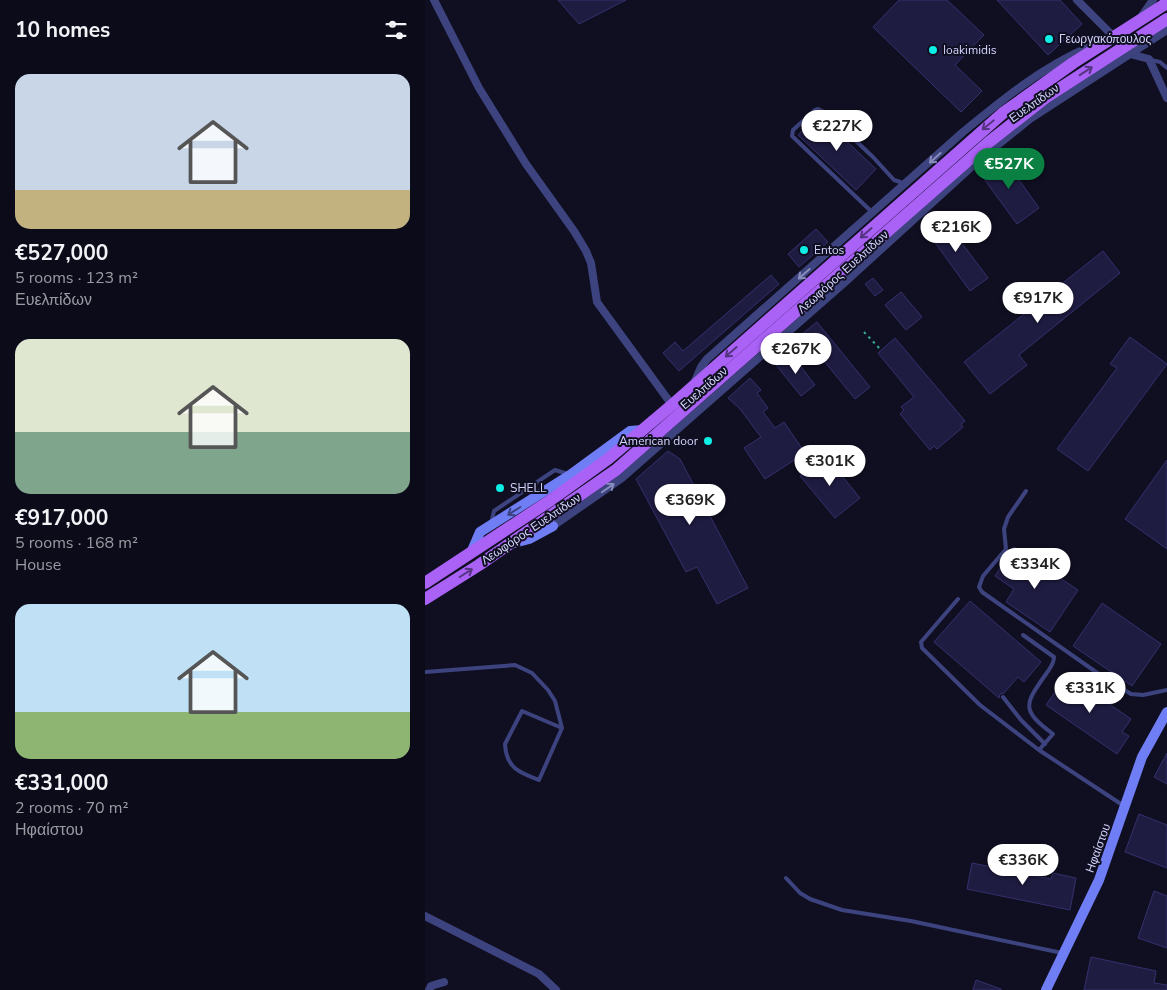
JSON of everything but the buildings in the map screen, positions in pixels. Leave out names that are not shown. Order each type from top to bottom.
[{"type":"main road","name":"Λεωφόρος Ευελπίδων","points":[[425,583],[471,554],[548,496],[608,459],[672,405],[909,188],[1036,88],[1167,3]]},
{"type":"main road","name":"Λεωφόρος Ευελπίδων","points":[[425,599],[506,546],[551,522],[619,474],[841,280],[944,187],[989,142],[1045,98],[1167,19]]},
{"type":"street","points":[[434,0],[479,88],[526,164],[586,251],[591,263],[597,302],[672,405]]},
{"type":"street","points":[[1077,0],[1114,37]]},
{"type":"street","points":[[1137,22],[1153,0]]},
{"type":"street","name":"Ευελπίδων","points":[[944,187],[1030,119],[1167,30]]},
{"type":"street","points":[[1130,54],[1149,59],[1167,98]]},
{"type":"street","name":"Ευελπίδων","points":[[693,386],[701,367],[707,359],[873,213],[909,188]]},
{"type":"street","points":[[471,554],[480,532],[548,496],[570,475],[629,431],[643,430]]},
{"type":"street","name":"Ηφαίστου","points":[[1046,990],[1099,880],[1146,748],[1167,712]]},
{"type":"street","points":[[425,916],[539,974],[556,990]]},
{"type":"street","points":[[429,990],[431,986],[444,982]]},
{"type":"lane","points":[[1149,59],[1160,62],[1167,68]]},
{"type":"lane","points":[[873,213],[792,136],[793,130],[815,110],[822,110],[826,113],[873,157],[893,180],[909,188]]},
{"type":"lane","points":[[490,526],[494,511],[555,470],[570,475]]},
{"type":"lane","points":[[1026,491],[1008,517],[1004,529],[1006,549],[983,576],[979,587],[982,592],[1106,679],[1131,694],[1143,695],[1167,690]]},
{"type":"lane","points":[[958,600],[927,633],[921,642],[922,648],[980,704],[1039,750],[1126,807]]},
{"type":"lane","points":[[1023,635],[1054,657],[1053,665],[1030,697],[1028,707],[1031,715],[1053,734],[1039,750]]},
{"type":"lane","points":[[425,672],[515,665],[532,673],[548,690],[559,711],[562,728],[539,780],[518,772],[509,764],[505,744],[522,711],[562,728]]},
{"type":"lane","points":[[1003,698],[1021,720],[1045,744]]},
{"type":"lane","points":[[786,878],[800,893],[810,899],[842,910],[911,921],[1064,953]]},
{"type":"path","points":[[864,332],[881,350]]},
{"type":"place","name":"Γεωργακόπουλος","points":[[1049,39]]},
{"type":"place","name":"Ioakimidis","points":[[933,50]]},
{"type":"place","name":"Entos","points":[[804,250]]},
{"type":"place","name":"American door","points":[[708,441]]},
{"type":"place","name":"SHELL","points":[[500,488]]}]
